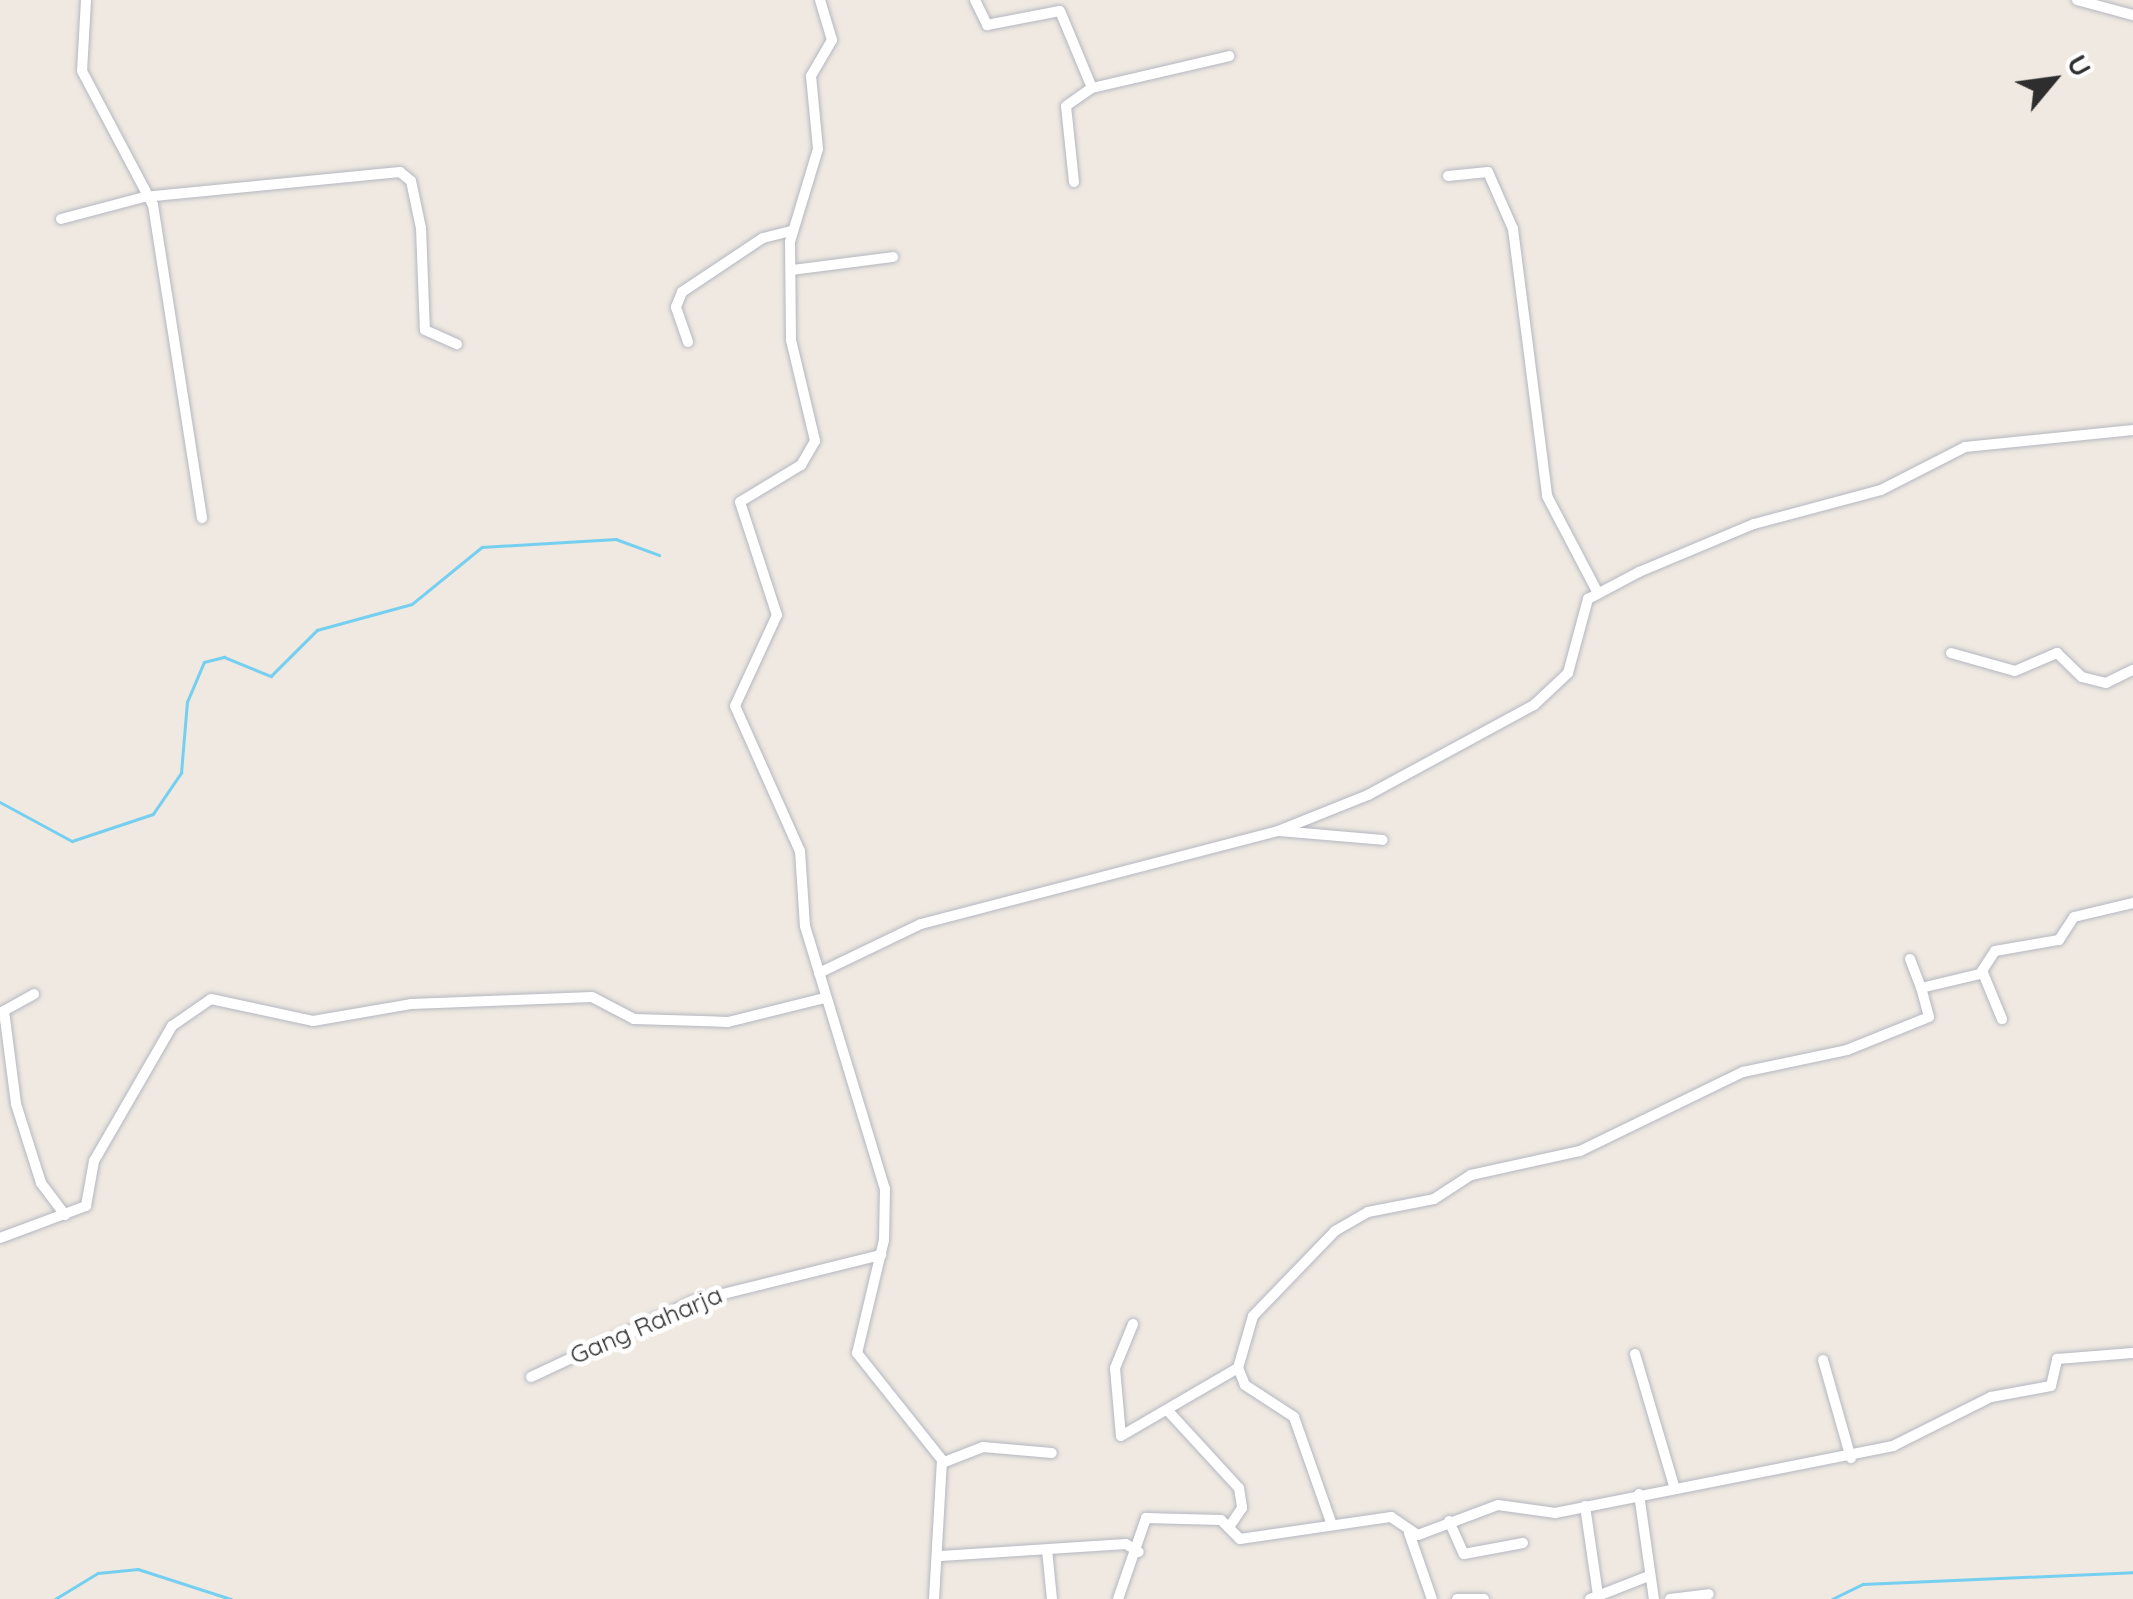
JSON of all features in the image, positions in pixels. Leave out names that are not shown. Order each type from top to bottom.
[{"type":"street","points":[[86,0],[82,71],[155,215],[202,518]]},
{"type":"street","points":[[820,0],[832,40],[811,76],[818,148],[792,231],[791,340],[816,441],[801,465],[740,502],[777,615],[735,706],[800,852],[800,897],[824,998],[885,1189],[881,1256],[858,1361],[924,1426],[942,1463],[941,1556],[934,1599]]},
{"type":"street","points":[[975,0],[987,26],[1060,11],[1092,88]]},
{"type":"street","points":[[2077,0],[2133,14]]},
{"type":"street","points":[[1074,182],[1066,106],[1092,88],[1230,56]]},
{"type":"street","points":[[61,220],[144,196],[400,172],[411,180],[421,228],[425,330],[457,344]]},
{"type":"street","points":[[1448,176],[1488,172],[1513,229],[1546,496],[1598,593]]},
{"type":"street","points":[[688,342],[676,307],[682,292],[763,238],[792,231]]},
{"type":"street","points":[[792,270],[893,257]]},
{"type":"street","points":[[818,973],[921,924],[1278,831],[1390,784],[1534,706],[1568,673],[1586,603],[1598,593],[1754,524],[1881,490],[1966,448],[2133,430]]},
{"type":"street","points":[[1952,652],[2015,671],[2057,653],[2082,677],[2106,683],[2133,670]]},
{"type":"street","points":[[1278,831],[1384,840]]},
{"type":"street","points":[[1921,988],[1983,973],[1995,950],[2059,940],[2074,917],[2133,903]]},
{"type":"street","points":[[1332,1525],[1289,1409],[1245,1386],[1238,1368],[1252,1316],[1356,1217],[1434,1199],[1471,1175],[1580,1151],[1743,1072],[1847,1050],[1928,1017],[1910,959]]},
{"type":"street","points":[[1983,973],[2002,1019]]},
{"type":"street","points":[[34,994],[2,1012],[16,1104],[40,1182],[65,1215]]},
{"type":"street","points":[[0,1238],[88,1204],[91,1168],[172,1026],[214,998],[313,1021],[411,1004],[592,997],[634,1019],[728,1022],[824,998]]},
{"type":"street","name":"Gang Raharja","points":[[532,1376],[691,1302],[881,1256]]},
{"type":"street","points":[[1133,1324],[1114,1368],[1116,1432],[1129,1436],[1238,1368]]},
{"type":"street","points":[[1409,1533],[1498,1505],[1532,1514],[1674,1486],[1851,1458],[1991,1397],[2051,1386],[2057,1359],[2133,1353]]},
{"type":"street","points":[[1635,1354],[1674,1486]]},
{"type":"street","points":[[1823,1360],[1851,1458]]},
{"type":"street","points":[[1169,1412],[1240,1488],[1242,1508],[1229,1527]]},
{"type":"street","points":[[942,1463],[983,1447],[1052,1453]]},
{"type":"street","points":[[1638,1494],[1646,1577],[1654,1599]]},
{"type":"street","points":[[1585,1506],[1594,1597],[1646,1577]]},
{"type":"street","points":[[1118,1599],[1139,1552],[1146,1518],[1229,1527],[1240,1538],[1390,1516],[1409,1533],[1432,1599]]},
{"type":"street","points":[[1449,1521],[1464,1554],[1523,1543]]},
{"type":"street","points":[[941,1556],[1126,1544],[1139,1552]]},
{"type":"street","points":[[1047,1550],[1052,1599]]},
{"type":"street","points":[[1670,1599],[1710,1594]]},
{"type":"street","points":[[1458,1599],[1484,1599]]},
{"type":"waterway","points":[[0,802],[72,841],[153,814],[181,773],[187,702],[204,662],[224,657],[271,676],[317,630],[412,604],[482,547],[616,539],[659,555]]},
{"type":"waterway","points":[[55,1599],[98,1573],[138,1569],[231,1599]]},
{"type":"waterway","points":[[1832,1599],[1863,1584],[2133,1572]]}]
